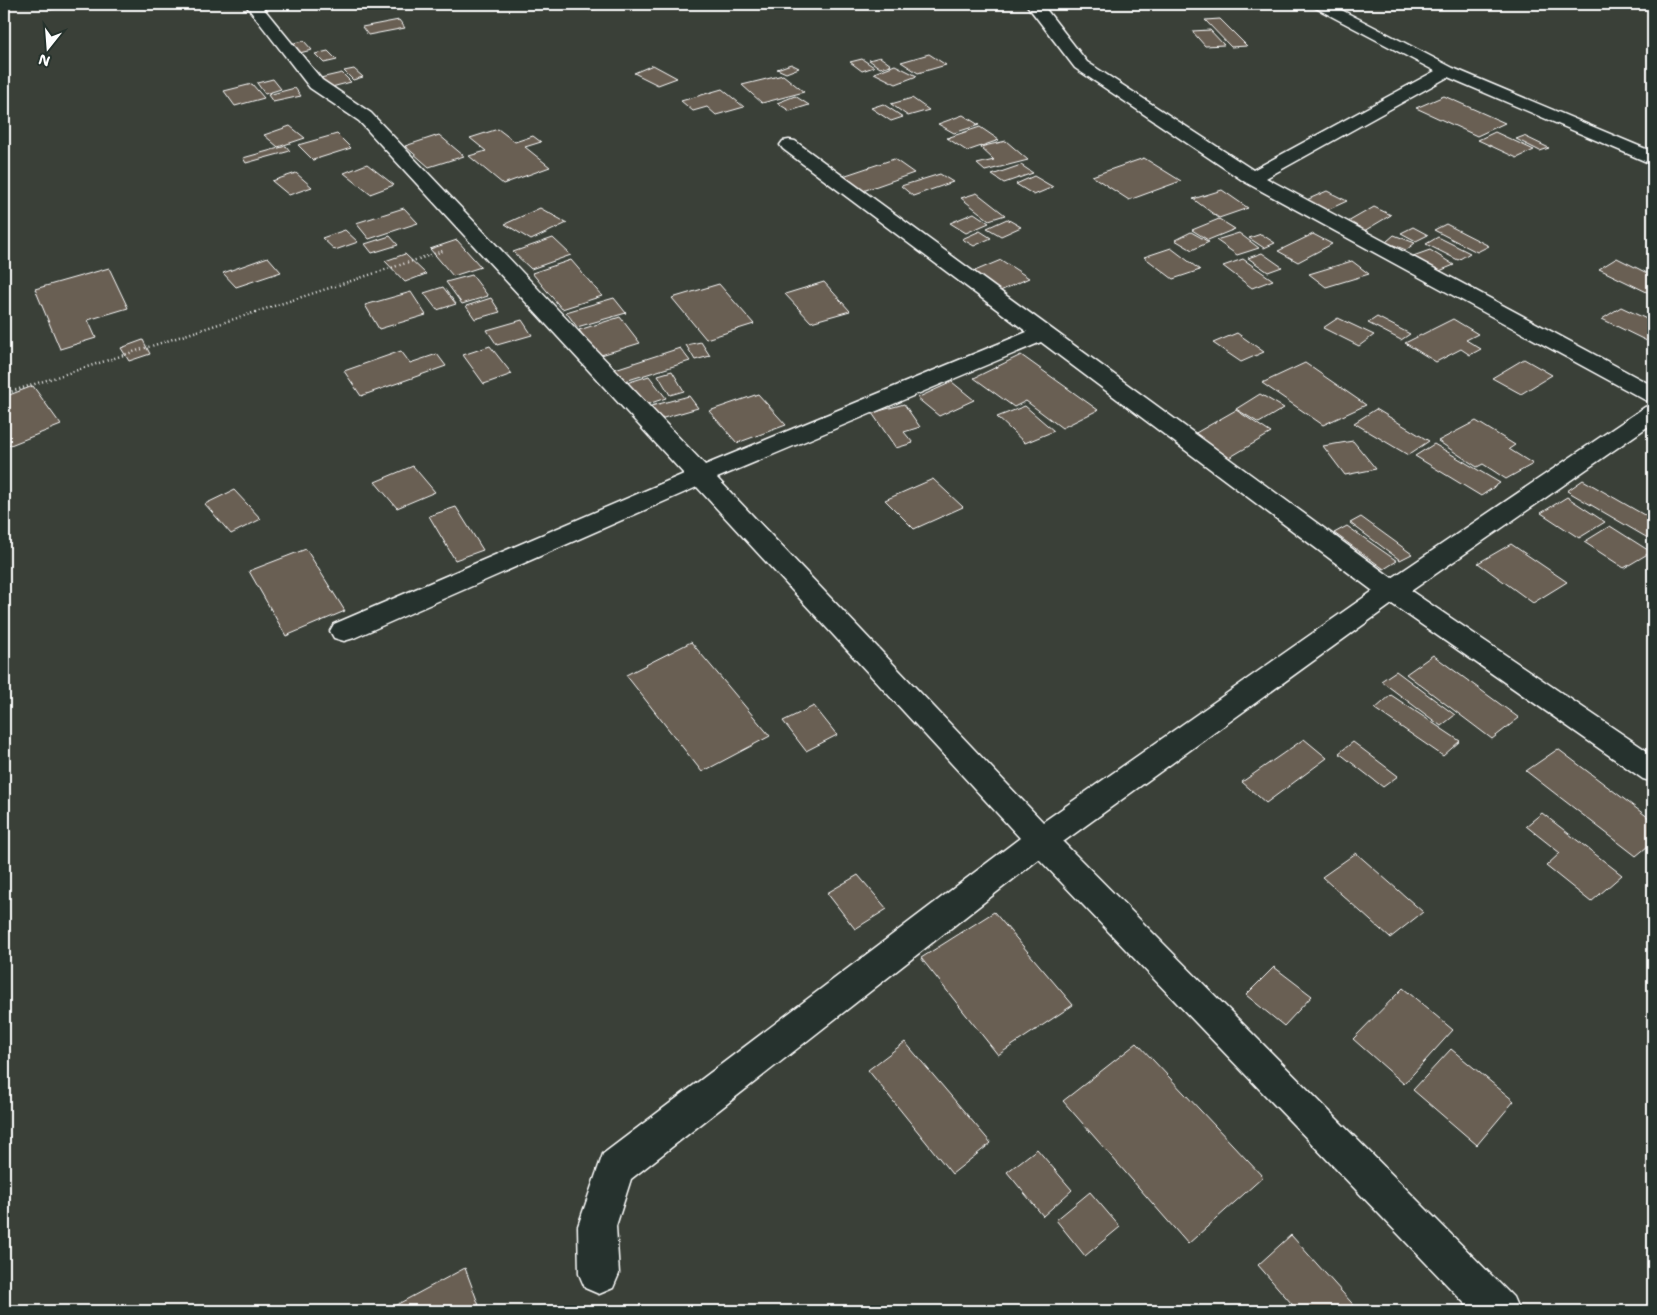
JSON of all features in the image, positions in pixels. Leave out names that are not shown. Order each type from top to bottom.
[{"type":"street","points":[[252,4],[316,84],[365,117],[1041,840],[1499,1311]]},
{"type":"street","points":[[1034,4],[1081,65],[1252,178],[1653,395]]},
{"type":"street","points":[[1319,4],[1447,71],[1653,158]]},
{"type":"street","points":[[1252,178],[1447,71]]},
{"type":"street","points":[[789,145],[1392,591],[1653,770]]},
{"type":"street","points":[[344,631],[701,476],[1043,333]]},
{"type":"street","points":[[599,1274],[597,1226],[616,1166],[1041,840],[1392,591],[1653,412]]},
{"type":"path","points":[[4,394],[480,239]]},
{"type":"building","points":[[47,4],[71,4],[72,5],[50,10]]},
{"type":"building","points":[[583,4],[613,4],[615,6],[589,10]]},
{"type":"building","points":[[1220,19],[1247,46],[1231,47],[1205,20]]},
{"type":"building","points":[[399,20],[405,28],[368,35],[362,27]]},
{"type":"building","points":[[1210,30],[1224,45],[1205,46],[1192,31]]},
{"type":"building","points":[[304,41],[312,50],[295,54],[287,44]]},
{"type":"building","points":[[328,51],[337,60],[324,63],[315,54]]},
{"type":"building","points":[[929,54],[946,65],[918,73],[901,62]]},
{"type":"building","points":[[880,57],[891,65],[880,68],[869,60]]},
{"type":"building","points":[[862,59],[874,67],[862,71],[850,62]]},
{"type":"building","points":[[791,64],[799,68],[786,73],[777,69]]},
{"type":"building","points":[[653,65],[677,78],[658,85],[634,73]]},
{"type":"building","points":[[895,65],[917,76],[896,84],[874,73]]},
{"type":"building","points":[[354,69],[363,77],[353,80],[344,71]]},
{"type":"building","points":[[342,73],[351,82],[324,89],[316,79]]},
{"type":"building","points":[[783,75],[804,92],[762,103],[742,85]]},
{"type":"building","points":[[273,79],[281,89],[265,94],[257,83]]},
{"type":"building","points":[[252,84],[264,98],[235,106],[224,91]]},
{"type":"building","points":[[295,88],[301,96],[273,102],[268,95]]},
{"type":"building","points":[[722,89],[744,107],[716,115],[707,107],[693,111],[681,101]]},
{"type":"building","points":[[795,96],[809,105],[790,111],[777,103]]},
{"type":"building","points":[[1444,96],[1505,123],[1477,136],[1416,108]]},
{"type":"building","points":[[912,98],[929,110],[908,116],[891,104]]},
{"type":"building","points":[[883,104],[903,117],[891,121],[871,108]]},
{"type":"building","points":[[963,115],[979,125],[954,133],[938,124]]},
{"type":"building","points":[[290,126],[305,138],[278,147],[264,135]]},
{"type":"building","points":[[980,127],[999,140],[967,151],[947,138]]},
{"type":"building","points":[[498,129],[515,142],[533,136],[541,142],[525,147],[550,167],[503,184],[469,156],[486,151],[470,138]]},
{"type":"building","points":[[1495,132],[1534,150],[1517,158],[1478,140]]},
{"type":"building","points":[[337,134],[351,148],[313,160],[298,145]]},
{"type":"building","points":[[439,135],[464,156],[429,167],[405,146]]},
{"type":"building","points":[[1524,136],[1549,148],[1540,151],[1516,139]]},
{"type":"building","points":[[1006,141],[1028,160],[985,171],[977,164],[994,160],[980,147]]},
{"type":"building","points":[[286,146],[290,151],[246,163],[243,158]]},
{"type":"building","points":[[1144,158],[1181,181],[1129,200],[1092,176]]},
{"type":"building","points":[[894,159],[914,173],[860,192],[840,177]]},
{"type":"building","points":[[367,164],[394,185],[370,194],[344,173]]},
{"type":"building","points":[[1021,165],[1033,173],[1004,183],[992,175]]},
{"type":"building","points":[[296,173],[312,187],[289,195],[272,181]]},
{"type":"building","points":[[940,174],[953,182],[913,196],[901,186]]},
{"type":"building","points":[[1034,176],[1053,187],[1034,195],[1016,184]]},
{"type":"building","points":[[1222,190],[1248,208],[1219,218],[1193,199]]},
{"type":"building","points":[[1327,191],[1347,201],[1323,212],[1304,201]]},
{"type":"building","points":[[977,193],[1005,215],[989,220],[961,198]]},
{"type":"building","points":[[1374,207],[1391,215],[1364,231],[1346,223]]},
{"type":"building","points":[[404,208],[418,223],[369,239],[356,223]]},
{"type":"building","points":[[540,208],[567,223],[531,240],[505,224]]},
{"type":"building","points":[[974,213],[989,223],[966,233],[950,223]]},
{"type":"building","points":[[1007,219],[1021,227],[1001,236],[987,228]]},
{"type":"building","points":[[1219,219],[1235,229],[1208,240],[1192,230]]},
{"type":"building","points":[[1446,224],[1489,246],[1477,252],[1434,230]]},
{"type":"building","points":[[1413,227],[1428,235],[1416,241],[1401,233]]},
{"type":"building","points":[[345,230],[358,242],[335,250],[322,238]]},
{"type":"building","points":[[980,231],[991,238],[974,246],[962,239]]},
{"type":"building","points":[[1191,232],[1209,242],[1192,250],[1175,240]]},
{"type":"building","points":[[1239,233],[1259,248],[1237,255],[1216,240]]},
{"type":"building","points":[[1261,234],[1275,243],[1264,248],[1249,238]]},
{"type":"building","points":[[1313,234],[1332,244],[1298,262],[1278,251]]},
{"type":"building","points":[[1394,235],[1415,243],[1406,250],[1386,242]]},
{"type":"building","points":[[390,236],[398,245],[372,253],[365,244]]},
{"type":"building","points":[[1438,237],[1470,253],[1458,260],[1426,244]]},
{"type":"building","points":[[553,238],[571,255],[531,269],[513,252]]},
{"type":"building","points":[[457,240],[481,267],[453,276],[430,249]]},
{"type":"building","points":[[1171,248],[1200,270],[1173,279],[1144,257]]},
{"type":"building","points":[[1430,250],[1454,265],[1437,272],[1413,256]]},
{"type":"building","points":[[1262,253],[1282,267],[1268,272],[1248,258]]},
{"type":"building","points":[[405,254],[426,274],[405,282],[385,261]]},
{"type":"building","points":[[268,257],[281,272],[236,287],[223,273]]},
{"type":"building","points":[[1617,258],[1653,276],[1653,295],[1599,269]]},
{"type":"building","points":[[1243,259],[1273,280],[1252,288],[1223,266]]},
{"type":"building","points":[[571,260],[602,296],[562,309],[532,273]]},
{"type":"building","points":[[1001,260],[1029,278],[998,292],[970,273]]},
{"type":"building","points":[[1352,261],[1369,274],[1326,287],[1309,274]]},
{"type":"building","points":[[109,268],[128,308],[88,320],[96,338],[60,349],[35,289]]},
{"type":"building","points":[[472,275],[488,296],[462,304],[446,282]]},
{"type":"building","points":[[824,282],[850,311],[811,322],[785,294]]},
{"type":"building","points":[[719,284],[754,324],[706,339],[672,298]]},
{"type":"building","points":[[443,287],[456,304],[437,310],[424,293]]},
{"type":"building","points":[[411,292],[426,315],[379,329],[365,305]]},
{"type":"building","points":[[491,298],[500,312],[475,319],[466,306]]},
{"type":"building","points":[[614,298],[626,313],[577,327],[566,312]]},
{"type":"building","points":[[1621,307],[1653,322],[1653,344],[1602,319]]},
{"type":"building","points":[[620,317],[640,343],[598,356],[579,330]]},
{"type":"building","points":[[1377,317],[1410,334],[1401,340],[1368,323]]},
{"type":"building","points":[[1338,318],[1374,335],[1359,346],[1323,328]]},
{"type":"building","points":[[1453,319],[1478,334],[1466,340],[1481,349],[1470,355],[1461,349],[1436,362],[1405,343]]},
{"type":"building","points":[[522,320],[532,335],[497,345],[487,330]]},
{"type":"building","points":[[1237,333],[1264,352],[1241,362],[1213,343]]},
{"type":"building","points":[[143,340],[150,354],[129,361],[121,348]]},
{"type":"building","points":[[701,342],[710,356],[695,360],[686,345]]},
{"type":"building","points":[[490,346],[512,374],[484,384],[463,355]]},
{"type":"building","points":[[680,348],[690,361],[622,382],[612,370]]},
{"type":"building","points":[[401,351],[410,363],[437,354],[446,366],[361,396],[344,371]]},
{"type":"building","points":[[1021,355],[1098,410],[1062,428],[1026,401],[1014,407],[974,378]]},
{"type":"building","points":[[1524,359],[1552,375],[1521,394],[1492,378]]},
{"type":"building","points":[[1305,363],[1366,405],[1323,425],[1262,383]]},
{"type":"building","points":[[672,371],[684,391],[670,395],[658,375]]},
{"type":"building","points":[[649,376],[666,398],[639,407],[623,384]]},
{"type":"building","points":[[952,382],[974,400],[939,416],[917,398]]},
{"type":"building","points":[[33,386],[61,425],[8,446],[4,439],[4,397]]},
{"type":"building","points":[[758,394],[786,425],[737,443],[709,411]]},
{"type":"building","points":[[1260,394],[1284,408],[1259,423],[1236,409]]},
{"type":"building","points":[[689,396],[698,408],[660,419],[651,406]]},
{"type":"building","points":[[904,404],[920,427],[904,432],[913,443],[896,448],[872,413]]},
{"type":"building","points":[[1025,406],[1054,431],[1025,443],[997,417]]},
{"type":"building","points":[[1376,409],[1429,441],[1408,455],[1354,423]]},
{"type":"building","points":[[1236,410],[1271,433],[1222,462],[1187,438]]},
{"type":"building","points":[[1476,421],[1515,445],[1509,449],[1533,464],[1506,479],[1483,464],[1477,467],[1438,441]]},
{"type":"building","points":[[1353,441],[1376,469],[1345,475],[1323,446]]},
{"type":"building","points":[[1434,444],[1500,483],[1481,496],[1415,456]]},
{"type":"building","points":[[413,466],[435,492],[397,508],[375,482]]},
{"type":"building","points":[[933,479],[963,507],[914,529],[885,500]]},
{"type":"building","points":[[1583,480],[1653,520],[1653,541],[1567,491]]},
{"type":"building","points":[[234,490],[261,519],[231,534],[205,504]]},
{"type":"building","points":[[1567,497],[1605,522],[1579,538],[1541,513]]},
{"type":"building","points":[[456,507],[483,550],[455,560],[429,516]]},
{"type":"building","points":[[1361,517],[1412,554],[1400,560],[1350,523]]},
{"type":"building","points":[[1347,526],[1397,561],[1384,569],[1334,533]]},
{"type":"building","points":[[1610,526],[1651,552],[1624,568],[1584,542]]},
{"type":"building","points":[[1511,544],[1567,582],[1533,603],[1478,563]]},
{"type":"building","points":[[306,549],[345,611],[286,636],[249,571]]},
{"type":"building","points":[[691,642],[770,736],[702,772],[626,675]]},
{"type":"building","points":[[1433,655],[1519,718],[1492,739],[1406,674]]},
{"type":"building","points":[[1396,671],[1455,715],[1441,726],[1381,681]]},
{"type":"building","points":[[1391,695],[1460,741],[1443,756],[1375,709]]},
{"type":"building","points":[[814,706],[837,735],[806,751],[783,721]]},
{"type":"building","points":[[1304,739],[1327,758],[1266,803],[1242,782]]},
{"type":"building","points":[[1353,742],[1398,776],[1383,787],[1339,753]]},
{"type":"building","points":[[1558,749],[1653,821],[1653,842],[1636,856],[1526,771]]},
{"type":"building","points":[[1542,813],[1622,875],[1591,902],[1546,866],[1560,853],[1526,826]]},
{"type":"building","points":[[1356,853],[1423,912],[1390,938],[1322,877]]},
{"type":"building","points":[[858,875],[887,909],[855,929],[827,893]]},
{"type":"building","points":[[994,912],[1073,1005],[998,1055],[921,958]]},
{"type":"building","points":[[1274,967],[1312,996],[1284,1026],[1246,995]]},
{"type":"building","points":[[1403,988],[1453,1030],[1404,1084],[1353,1039]]},
{"type":"building","points":[[905,1042],[991,1143],[952,1174],[868,1070]]},
{"type":"building","points":[[1137,1043],[1263,1177],[1188,1244],[1063,1101]]},
{"type":"building","points":[[1451,1049],[1514,1101],[1477,1145],[1413,1090]]},
{"type":"building","points":[[1037,1149],[1072,1190],[1043,1216],[1007,1172]]},
{"type":"building","points":[[1090,1192],[1120,1227],[1085,1256],[1056,1220]]},
{"type":"building","points":[[1291,1235],[1359,1311],[1298,1311],[1258,1265]]},
{"type":"building","points":[[465,1268],[481,1311],[385,1311]]}]
